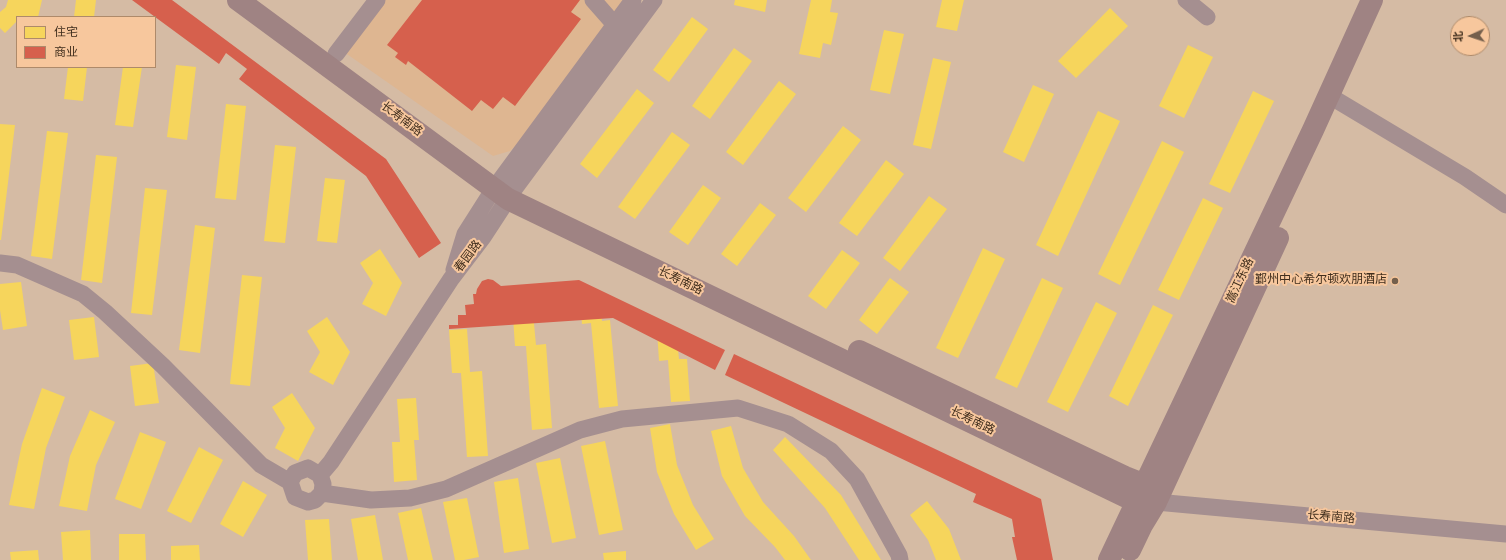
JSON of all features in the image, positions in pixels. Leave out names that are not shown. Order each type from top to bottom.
[{"type":"main road","name":"长寿南路","points":[[238,0],[504,189],[1125,477],[1146,496]]},
{"type":"main road","name":"长寿南路","points":[[263,0],[336,54],[504,189]]},
{"type":"main road","name":"嵩江东路","points":[[1334,99],[1372,0]]},
{"type":"main road","name":"嵩江东路","points":[[1109,560],[1146,496],[1334,99],[1387,0]]},
{"type":"main road","name":"嵩江东路","points":[[1125,560],[1142,525],[1146,496]]},
{"type":"street","points":[[336,54],[377,0]]},
{"type":"street","points":[[593,0],[615,25]]},
{"type":"street","name":"春园路","points":[[451,280],[483,237],[504,189],[615,25],[634,0]]},
{"type":"street","name":"春园路","points":[[451,280],[465,234],[504,189],[654,0]]},
{"type":"street","points":[[1186,0],[1207,17]]},
{"type":"street","points":[[1334,99],[1465,177],[1506,205]]},
{"type":"street","points":[[0,263],[17,265],[83,294],[105,312],[157,361],[261,464],[290,482],[295,497],[308,502],[315,500],[322,493],[323,484],[320,475],[308,468],[295,472],[290,482]]},
{"type":"street","points":[[320,475],[331,462],[451,280]]},
{"type":"street","points":[[322,493],[371,500],[410,498],[446,489],[580,430],[622,419],[738,408],[788,424],[831,451],[857,479],[899,555],[900,560]]},
{"type":"street","name":"长寿南路","points":[[1146,496],[1506,534]]},
{"type":"shaded area","points":[[369,0],[624,0],[522,140],[510,151],[493,156],[334,45]]},
{"type":"building: 住宅","points":[[8,0],[42,0],[38,16],[16,16],[16,22],[5,33],[0,28],[0,12],[6,7]]},
{"type":"building: 住宅","points":[[76,0],[96,0],[94,16],[74,16]]},
{"type":"building: 住宅","points":[[144,0],[168,0],[230,46],[219,61],[141,3]]},
{"type":"building: 住宅","points":[[735,0],[767,0],[765,12],[734,5]]},
{"type":"building: 住宅","points":[[811,0],[832,0],[830,12],[838,13],[831,45],[823,43],[820,58],[799,54]]},
{"type":"building: 住宅","points":[[942,0],[964,0],[957,31],[936,27]]},
{"type":"building: 住宅","points":[[1110,8],[1128,26],[1076,78],[1058,61]]},
{"type":"building: 住宅","points":[[692,17],[708,29],[669,82],[653,70]]},
{"type":"building: 住宅","points":[[884,30],[904,34],[890,94],[870,90]]},
{"type":"building: 住宅","points":[[1188,45],[1213,57],[1184,118],[1159,106]]},
{"type":"building: 住宅","points":[[734,48],[752,61],[710,119],[692,106]]},
{"type":"building: 住宅","points":[[933,58],[951,62],[931,149],[913,145]]},
{"type":"building: 住宅","points":[[255,64],[356,142],[345,156],[244,78]]},
{"type":"building: 住宅","points":[[176,65],[196,67],[187,140],[167,137]]},
{"type":"building: 住宅","points":[[68,68],[87,68],[83,101],[64,99]]},
{"type":"building: 住宅","points":[[123,68],[142,68],[133,127],[115,125]]},
{"type":"building: 住宅","points":[[779,81],[796,94],[743,165],[726,152]]},
{"type":"building: 住宅","points":[[1033,85],[1054,94],[1024,162],[1003,152]]},
{"type":"building: 住宅","points":[[637,89],[654,103],[597,178],[580,164]]},
{"type":"building: 住宅","points":[[1253,91],[1274,101],[1230,193],[1209,184]]},
{"type":"building: 住宅","points":[[226,104],[246,106],[236,200],[215,198]]},
{"type":"building: 住宅","points":[[1098,111],[1120,121],[1058,256],[1036,245]]},
{"type":"building: 住宅","points":[[0,124],[15,125],[1,240],[0,240]]},
{"type":"building: 住宅","points":[[843,126],[861,140],[806,212],[788,198]]},
{"type":"building: 住宅","points":[[47,131],[68,133],[52,259],[31,256]]},
{"type":"building: 住宅","points":[[672,132],[690,145],[635,219],[618,207]]},
{"type":"building: 住宅","points":[[1162,141],[1184,152],[1120,285],[1098,274]]},
{"type":"building: 住宅","points":[[275,145],[296,147],[285,243],[264,241]]},
{"type":"building: 住宅","points":[[96,155],[117,157],[102,283],[81,280]]},
{"type":"building: 住宅","points":[[886,160],[904,174],[857,236],[839,223]]},
{"type":"building: 住宅","points":[[384,163],[436,243],[421,254],[369,172]]},
{"type":"building: 住宅","points":[[325,178],[345,180],[337,243],[317,241]]},
{"type":"building: 住宅","points":[[703,185],[721,198],[688,245],[669,232]]},
{"type":"building: 住宅","points":[[145,188],[167,190],[152,315],[131,313]]},
{"type":"building: 住宅","points":[[929,196],[947,209],[900,271],[883,258]]},
{"type":"building: 住宅","points":[[1203,198],[1223,208],[1179,300],[1158,290]]},
{"type":"building: 住宅","points":[[760,203],[776,215],[737,266],[721,254]]},
{"type":"building: 住宅","points":[[195,225],[215,228],[200,353],[179,350]]},
{"type":"building: 住宅","points":[[983,248],[1005,259],[958,358],[936,348]]},
{"type":"building: 住宅","points":[[380,249],[402,283],[386,316],[362,304],[373,283],[360,263]]},
{"type":"building: 住宅","points":[[842,250],[860,263],[826,309],[808,296]]},
{"type":"building: 住宅","points":[[242,275],[262,277],[250,386],[230,384]]},
{"type":"building: 住宅","points":[[890,278],[909,292],[877,334],[859,320]]},
{"type":"building: 住宅","points":[[1042,278],[1063,288],[1017,388],[995,378]]},
{"type":"building: 住宅","points":[[21,282],[27,326],[3,330],[0,310],[0,284]]},
{"type":"building: 住宅","points":[[600,291],[602,321],[610,320],[618,406],[599,408],[591,323],[582,324],[579,293]]},
{"type":"building: 住宅","points":[[532,302],[536,345],[546,344],[552,428],[532,430],[526,346],[515,346],[512,303]]},
{"type":"building: 住宅","points":[[1096,302],[1117,313],[1068,412],[1047,402]]},
{"type":"building: 住宅","points":[[1153,305],[1173,315],[1128,406],[1109,396]]},
{"type":"building: 住宅","points":[[94,317],[99,357],[74,360],[69,320]]},
{"type":"building: 住宅","points":[[327,317],[350,352],[333,385],[309,372],[320,352],[307,331]]},
{"type":"building: 住宅","points":[[467,329],[470,372],[482,371],[488,456],[467,457],[461,373],[452,373],[449,330]]},
{"type":"building: 住宅","points":[[676,329],[679,359],[687,359],[690,401],[671,402],[668,360],[659,361],[657,330]]},
{"type":"building: 住宅","points":[[741,359],[859,415],[851,433],[732,377]]},
{"type":"building: 住宅","points":[[153,363],[159,403],[135,406],[130,366]]},
{"type":"building: 住宅","points":[[42,388],[65,397],[46,448],[34,509],[9,505],[22,444]]},
{"type":"building: 住宅","points":[[292,393],[315,428],[298,461],[275,448],[285,428],[272,407]]},
{"type":"building: 住宅","points":[[416,398],[419,440],[414,440],[417,480],[394,482],[392,442],[400,442],[397,399]]},
{"type":"building: 住宅","points":[[90,410],[115,422],[96,465],[87,511],[59,506],[70,456]]},
{"type":"building: 住宅","points":[[874,423],[963,465],[955,482],[866,440]]},
{"type":"building: 住宅","points":[[670,424],[677,465],[693,505],[714,539],[696,550],[674,514],[657,472],[650,428]]},
{"type":"building: 住宅","points":[[731,426],[743,468],[763,502],[794,536],[811,560],[785,560],[775,547],[745,516],[722,476],[711,431]]},
{"type":"building: 住宅","points":[[140,432],[166,442],[141,509],[115,499]]},
{"type":"building: 住宅","points":[[785,437],[841,495],[881,560],[859,560],[825,508],[773,450]]},
{"type":"building: 住宅","points":[[605,441],[623,530],[599,535],[581,446]]},
{"type":"building: 住宅","points":[[199,447],[223,460],[191,523],[167,511]]},
{"type":"building: 住宅","points":[[560,458],[576,538],[552,543],[536,463]]},
{"type":"building: 住宅","points":[[985,477],[1033,499],[1030,506],[1021,502],[1014,518],[975,501]]},
{"type":"building: 住宅","points":[[518,478],[529,549],[504,553],[494,482]]},
{"type":"building: 住宅","points":[[243,481],[267,495],[243,537],[220,524]]},
{"type":"building: 住宅","points":[[467,498],[479,557],[455,560],[443,502]]},
{"type":"building: 住宅","points":[[927,501],[949,529],[961,560],[936,560],[928,540],[910,515]]},
{"type":"building: 住宅","points":[[421,508],[433,560],[408,560],[398,513]]},
{"type":"building: 住宅","points":[[375,515],[383,560],[358,560],[351,519]]},
{"type":"building: 住宅","points":[[1032,517],[1033,522],[1043,521],[1050,560],[1022,560],[1021,553],[1016,554],[1014,539],[1018,538],[1015,520]]},
{"type":"building: 住宅","points":[[329,519],[332,560],[308,560],[305,520]]},
{"type":"building: 住宅","points":[[90,530],[91,560],[63,560],[61,532]]},
{"type":"building: 住宅","points":[[119,534],[145,534],[146,560],[119,560]]},
{"type":"building: 住宅","points":[[199,545],[200,560],[171,560],[171,546]]},
{"type":"building: 住宅","points":[[38,550],[39,560],[11,560],[10,552]]},
{"type":"building: 住宅","points":[[626,551],[626,560],[604,560],[603,553]]},
{"type":"building: 商业","points":[[132,0],[172,0],[386,159],[441,243],[419,258],[366,176],[239,79],[247,69],[226,53],[219,64],[156,18],[156,16],[154,16]]},
{"type":"building: 商业","points":[[422,0],[580,0],[571,12],[581,19],[515,106],[503,97],[493,109],[481,100],[472,111],[408,61],[406,65],[395,57],[398,53],[387,45]]},
{"type":"building: 商业","points":[[488,279],[493,280],[501,286],[579,280],[725,350],[715,370],[613,318],[449,329],[449,325],[458,325],[458,315],[466,315],[465,305],[474,304],[473,294],[476,294],[482,281]]},
{"type":"building: 商业","points":[[734,354],[1041,499],[1053,560],[1017,560],[1012,537],[1015,537],[1012,519],[973,502],[976,494],[725,375]]},
{"type":"place","name":"鄞州中心希尔顿欢朋酒店","points":[[1395,281]]}]
